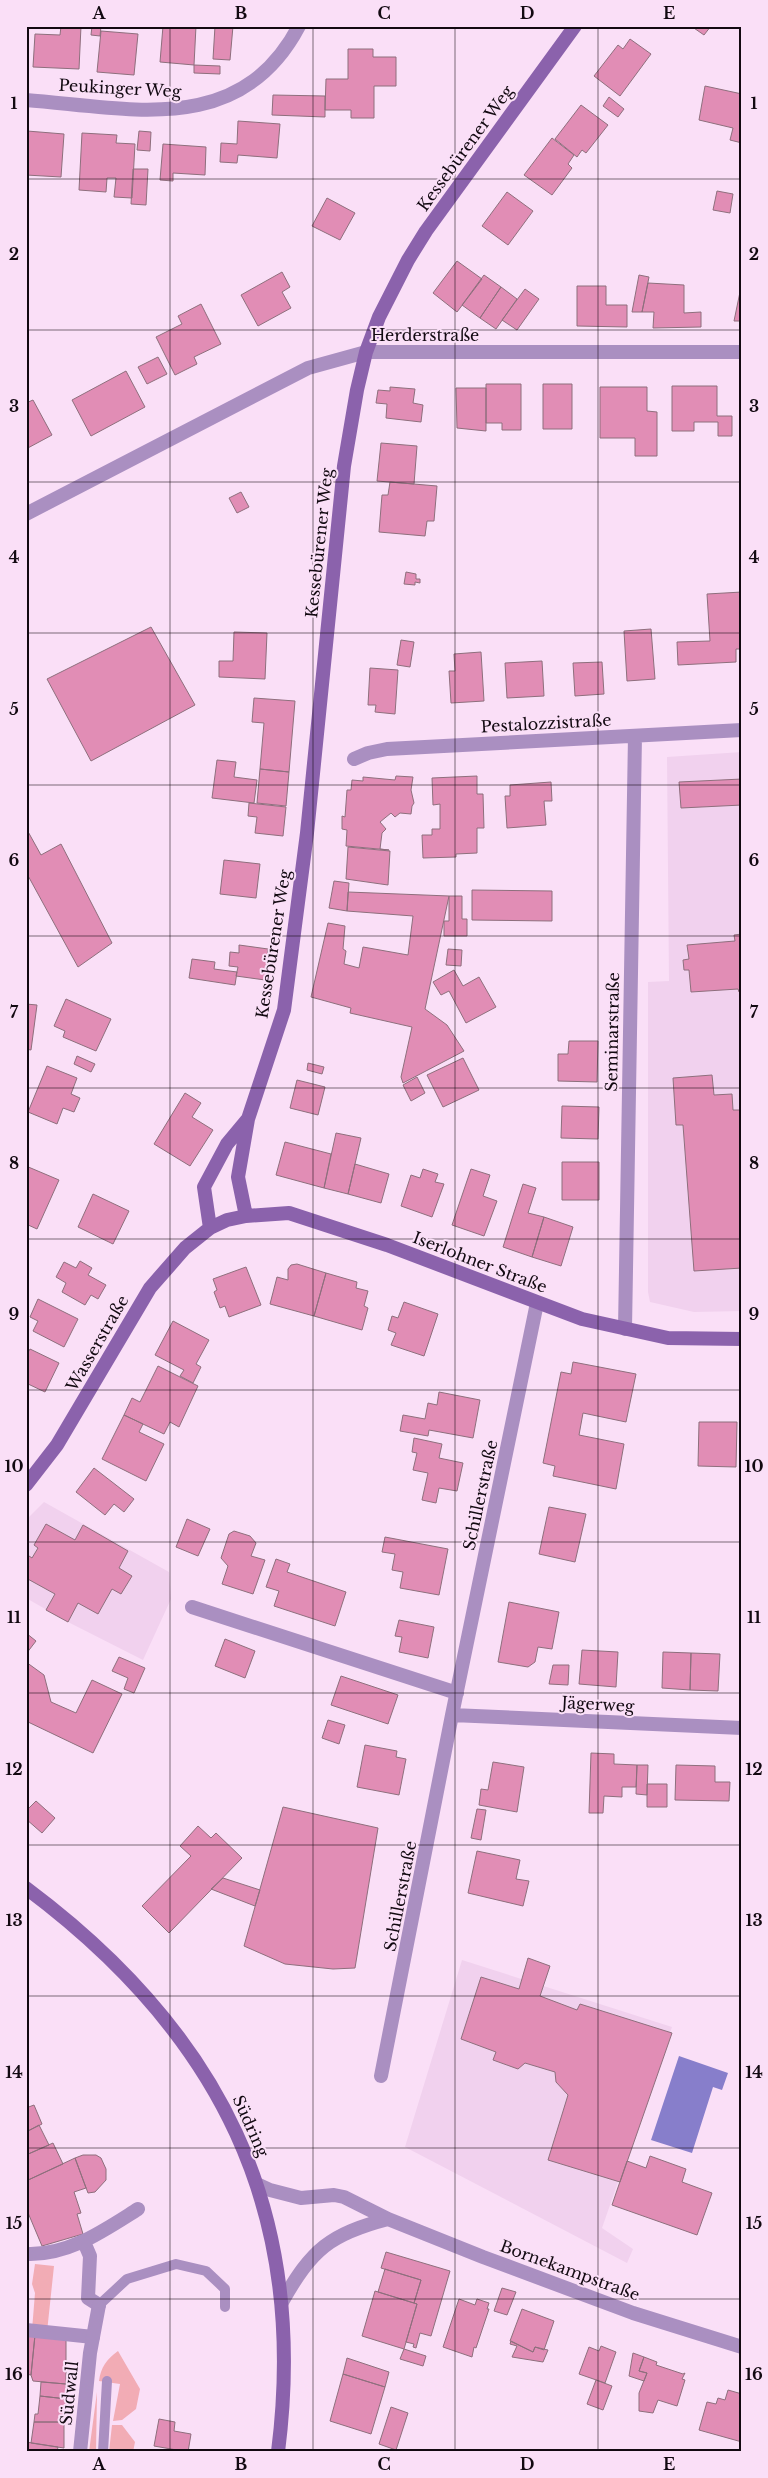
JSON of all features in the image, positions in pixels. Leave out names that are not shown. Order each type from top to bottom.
[{"type":"main road","name":"Kessebürener Weg","points":[[246,1216],[238,1177],[248,1119],[284,1010],[307,833],[344,466],[357,390],[366,352],[383,308],[422,238],[575,26]]},
{"type":"main road","name":"Kessebürener Weg","points":[[210,1228],[204,1187],[227,1144],[248,1119]]},
{"type":"main road","name":"Iserlohner Straße","points":[[210,1228],[227,1220],[246,1216],[289,1213],[387,1245],[582,1319],[668,1338],[742,1339]]},
{"type":"main road","name":"Wasserstraße","points":[[26,1485],[57,1445],[150,1288],[185,1248],[210,1228]]},
{"type":"main road","name":"Südring","points":[[26,1888],[93,1942],[143,1991],[204,2072],[230,2118],[257,2184],[272,2237],[282,2302],[286,2366],[278,2452]]},
{"type":"street","name":"Peukinger Weg","points":[[26,100],[164,110],[204,105],[238,90],[268,70],[279,58],[299,26]]},
{"type":"street","name":"Herderstraße","points":[[26,514],[308,368],[366,352],[742,352]]},
{"type":"street","name":"Pestalozzistraße","points":[[354,759],[368,753],[387,749],[742,730]]},
{"type":"street","name":"Seminarstraße","points":[[625,1329],[635,736]]},
{"type":"street","name":"Schillerstraße","points":[[381,2076],[452,1715],[537,1303]]},
{"type":"street","points":[[192,1607],[457,1693]]},
{"type":"street","name":"Jägerweg","points":[[452,1715],[742,1728]]},
{"type":"street","name":"Bornekampstraße","points":[[257,2184],[270,2190],[301,2198],[334,2195],[344,2197],[388,2219],[483,2257],[634,2313],[742,2347]]},
{"type":"street","points":[[26,2254],[42,2255],[84,2242],[138,2209]]},
{"type":"street","points":[[282,2302],[303,2268],[329,2242],[352,2229],[388,2219]]},
{"type":"street","points":[[84,2242],[90,2256],[88,2298],[99,2305]]},
{"type":"street","name":"Südwall","points":[[80,2452],[93,2337],[99,2305]]},
{"type":"street","points":[[26,2330],[93,2337]]},
{"type":"lane","points":[[99,2305],[127,2279],[176,2264],[206,2271],[225,2289],[225,2307]]},
{"type":"lane","points":[[102,2452],[107,2381]]},
{"type":"shaded area","points":[[742,752],[742,1311],[694,1312],[650,1302],[648,1292],[648,982],[669,981],[667,757]]},
{"type":"shaded area","points":[[44,1502],[169,1572],[171,1599],[143,1660],[68,1622],[26,1598],[26,1520]]},
{"type":"shaded area","points":[[462,1960],[672,2027],[602,2228],[633,2249],[627,2263],[405,2147]]},
{"type":"shaded area","points":[[679,2056],[728,2073],[722,2090],[713,2087],[692,2153],[651,2140]]},
{"type":"shaded area","points":[[35,2264],[54,2266],[47,2332],[32,2330],[35,2293],[32,2284]]},
{"type":"shaded area","points":[[118,2351],[140,2389],[136,2409],[122,2420],[113,2421],[120,2384],[99,2381],[105,2364]]},
{"type":"shaded area","points":[[97,2392],[96,2452],[89,2452]]},
{"type":"shaded area","points":[[112,2425],[122,2425],[135,2442],[133,2452],[109,2452]]},
{"type":"building","points":[[61,26],[81,26],[79,69],[33,67],[35,34],[60,35]]},
{"type":"building","points":[[92,26],[101,26],[100,36],[91,35]]},
{"type":"building","points":[[163,26],[196,26],[194,65],[160,62]]},
{"type":"building","points":[[215,26],[233,26],[230,60],[213,59]]},
{"type":"building","points":[[691,26],[711,26],[704,35]]},
{"type":"building","points":[[101,31],[138,34],[134,75],[97,72]]},
{"type":"building","points":[[630,39],[651,54],[620,96],[594,76],[618,45],[623,49]]},
{"type":"building","points":[[348,49],[373,49],[373,57],[396,57],[396,86],[374,86],[374,118],[351,118],[351,110],[325,110],[326,79],[348,79]]},
{"type":"building","points":[[194,65],[220,66],[220,74],[194,73]]},
{"type":"building","points":[[705,86],[742,94],[742,143],[730,140],[733,128],[699,120]]},
{"type":"building","points":[[273,95],[325,96],[325,117],[272,115]]},
{"type":"building","points":[[609,97],[624,109],[618,117],[603,106]]},
{"type":"building","points":[[581,105],[608,125],[586,153],[582,150],[577,157],[555,139]]},
{"type":"building","points":[[238,121],[280,124],[277,158],[238,155],[237,163],[220,162],[221,143],[237,144]]},
{"type":"building","points":[[27,131],[64,134],[61,177],[26,175]]},
{"type":"building","points":[[139,131],[151,132],[150,151],[137,150]]},
{"type":"building","points":[[82,133],[117,135],[116,143],[135,144],[132,198],[114,197],[116,178],[107,178],[106,192],[79,190]]},
{"type":"building","points":[[552,138],[574,155],[568,164],[572,168],[552,195],[524,175]]},
{"type":"building","points":[[163,144],[206,147],[205,175],[173,173],[173,181],[160,180]]},
{"type":"building","points":[[133,169],[148,169],[146,205],[131,204]]},
{"type":"building","points":[[717,191],[733,194],[730,213],[713,210]]},
{"type":"building","points":[[507,192],[533,211],[508,245],[482,226]]},
{"type":"building","points":[[327,198],[355,213],[340,240],[312,226]]},
{"type":"building","points":[[457,261],[482,279],[457,312],[433,293]]},
{"type":"building","points":[[282,272],[290,287],[282,292],[291,308],[258,326],[241,295]]},
{"type":"building","points":[[484,275],[501,287],[480,318],[462,305]]},
{"type":"building","points":[[639,275],[649,277],[642,312],[632,312]]},
{"type":"building","points":[[648,283],[684,285],[684,313],[701,312],[701,327],[653,328],[654,312],[642,312]]},
{"type":"building","points":[[577,286],[606,286],[606,305],[627,305],[627,327],[577,326]]},
{"type":"building","points":[[501,287],[517,299],[496,329],[480,318]]},
{"type":"building","points":[[525,289],[539,299],[517,330],[502,320]]},
{"type":"building","points":[[740,292],[742,292],[742,321],[734,321]]},
{"type":"building","points":[[201,304],[221,344],[194,357],[197,364],[175,375],[156,337],[182,324],[178,316]]},
{"type":"building","points":[[158,357],[167,374],[147,384],[138,367]]},
{"type":"building","points":[[126,371],[145,407],[91,436],[72,400]]},
{"type":"building","points":[[486,384],[521,384],[521,430],[502,430],[502,423],[486,423]]},
{"type":"building","points":[[543,384],[572,384],[572,429],[543,429]]},
{"type":"building","points":[[672,386],[717,386],[717,416],[732,416],[732,436],[718,436],[718,422],[694,422],[694,431],[672,431]]},
{"type":"building","points":[[390,387],[415,389],[413,403],[423,405],[421,422],[386,418],[387,404],[376,403],[378,390],[390,391]]},
{"type":"building","points":[[600,387],[647,387],[647,411],[657,412],[657,456],[635,456],[635,438],[600,438]]},
{"type":"building","points":[[456,388],[486,388],[486,431],[457,428]]},
{"type":"building","points":[[33,400],[52,435],[26,449],[26,403]]},
{"type":"building","points":[[381,443],[417,446],[414,484],[377,481]]},
{"type":"building","points":[[390,482],[437,486],[434,521],[427,521],[425,536],[379,532],[382,495],[388,495]]},
{"type":"building","points":[[241,492],[249,507],[237,513],[229,498]]},
{"type":"building","points":[[406,572],[416,574],[416,579],[420,579],[420,583],[415,582],[415,585],[404,584]]},
{"type":"building","points":[[742,592],[742,649],[736,649],[736,662],[678,665],[677,642],[710,641],[707,594]]},
{"type":"building","points":[[151,627],[195,705],[91,761],[47,679]]},
{"type":"building","points":[[651,629],[655,679],[627,681],[624,631]]},
{"type":"building","points":[[234,632],[267,633],[265,679],[219,677],[219,661],[233,661]]},
{"type":"building","points":[[401,640],[414,642],[410,667],[397,665]]},
{"type":"building","points":[[481,652],[484,701],[451,703],[449,671],[455,671],[454,654]]},
{"type":"building","points":[[542,661],[544,696],[507,698],[505,663]]},
{"type":"building","points":[[602,662],[604,694],[575,696],[573,663]]},
{"type":"building","points":[[370,668],[398,670],[395,714],[375,712],[376,705],[368,705]]},
{"type":"building","points":[[254,698],[295,701],[289,772],[260,769],[264,723],[252,722]]},
{"type":"building","points":[[217,760],[236,762],[234,777],[257,780],[254,803],[212,798]]},
{"type":"building","points":[[260,769],[289,772],[286,806],[257,803]]},
{"type":"building","points":[[396,776],[413,777],[411,790],[414,803],[411,814],[400,813],[395,817],[391,813],[380,822],[386,829],[382,833],[380,849],[389,850],[346,846],[347,830],[342,829],[342,816],[345,817],[347,790],[351,790],[352,780],[363,781],[363,777],[395,780]]},
{"type":"building","points":[[477,776],[477,794],[483,794],[484,828],[477,828],[477,853],[456,854],[456,857],[423,858],[422,835],[432,835],[432,829],[440,829],[440,804],[433,805],[432,778]]},
{"type":"building","points":[[742,779],[742,805],[681,808],[679,782]]},
{"type":"building","points":[[551,782],[552,801],[544,801],[546,825],[507,828],[505,796],[510,796],[510,785]]},
{"type":"building","points":[[249,803],[286,807],[283,836],[255,833],[257,817],[248,816]]},
{"type":"building","points":[[26,828],[41,855],[61,844],[112,943],[78,967],[26,872]]},
{"type":"building","points":[[348,847],[390,851],[388,885],[346,879]]},
{"type":"building","points":[[224,860],[260,864],[256,898],[220,894]]},
{"type":"building","points":[[334,881],[349,883],[347,911],[329,908]]},
{"type":"building","points":[[472,890],[552,891],[552,921],[472,920]]},
{"type":"building","points":[[348,892],[449,896],[425,1009],[447,1025],[464,1051],[403,1083],[401,1077],[412,1027],[350,1013],[351,1008],[311,997],[328,923],[345,926],[343,949],[346,951],[344,964],[359,968],[363,947],[408,955],[413,916],[347,911]]},
{"type":"building","points":[[449,896],[462,896],[462,919],[467,919],[467,936],[444,936],[444,921],[449,921]]},
{"type":"building","points":[[742,934],[742,992],[739,992],[738,989],[691,992],[689,970],[684,970],[683,960],[689,959],[687,945],[735,941],[734,935]]},
{"type":"building","points":[[239,945],[268,949],[265,980],[236,976],[238,967],[229,966],[230,952],[239,953]]},
{"type":"building","points":[[448,949],[462,950],[461,966],[446,965]]},
{"type":"building","points":[[192,959],[215,962],[214,969],[237,972],[235,985],[189,978]]},
{"type":"building","points":[[454,970],[463,986],[479,977],[496,1007],[466,1023],[449,991],[441,995],[433,982]]},
{"type":"building","points":[[66,999],[111,1019],[96,1051],[63,1037],[65,1031],[54,1026]]},
{"type":"building","points":[[26,1004],[37,1005],[31,1050],[26,1049]]},
{"type":"building","points":[[569,1041],[598,1041],[597,1082],[558,1081],[558,1054],[568,1054]]},
{"type":"building","points":[[77,1056],[95,1064],[91,1072],[74,1064]]},
{"type":"building","points":[[463,1058],[479,1090],[443,1107],[427,1075]]},
{"type":"building","points":[[308,1063],[324,1067],[322,1074],[307,1070]]},
{"type":"building","points":[[47,1066],[77,1078],[71,1094],[80,1098],[74,1112],[63,1108],[57,1124],[28,1112]]},
{"type":"building","points":[[712,1075],[714,1095],[732,1094],[733,1110],[742,1110],[742,1268],[694,1271],[683,1125],[676,1125],[673,1078]]},
{"type":"building","points":[[417,1077],[425,1093],[411,1101],[403,1085]]},
{"type":"building","points":[[297,1080],[325,1087],[318,1115],[290,1108]]},
{"type":"building","points":[[185,1093],[201,1103],[192,1117],[213,1130],[190,1166],[154,1144]]},
{"type":"building","points":[[562,1106],[599,1107],[598,1139],[561,1138]]},
{"type":"building","points":[[336,1133],[361,1138],[348,1194],[324,1188]]},
{"type":"building","points":[[285,1142],[331,1154],[324,1188],[276,1175]]},
{"type":"building","points":[[562,1162],[599,1162],[599,1200],[562,1200]]},
{"type":"building","points":[[355,1164],[389,1174],[381,1203],[348,1194]]},
{"type":"building","points":[[26,1166],[59,1180],[37,1229],[26,1224]]},
{"type":"building","points":[[423,1169],[438,1174],[435,1182],[444,1184],[432,1217],[401,1206],[411,1175],[420,1178]]},
{"type":"building","points":[[471,1169],[490,1175],[483,1196],[497,1201],[484,1236],[452,1225]]},
{"type":"building","points":[[523,1184],[536,1188],[528,1213],[544,1217],[532,1257],[503,1247]]},
{"type":"building","points":[[93,1194],[129,1211],[113,1244],[78,1227]]},
{"type":"building","points":[[544,1217],[573,1227],[561,1266],[532,1257]]},
{"type":"building","points":[[80,1261],[92,1268],[88,1275],[106,1285],[98,1299],[91,1295],[85,1305],[62,1292],[66,1283],[56,1277],[64,1262],[76,1268]]},
{"type":"building","points":[[297,1264],[326,1273],[314,1316],[270,1304],[277,1277],[288,1280],[288,1269],[291,1265]]},
{"type":"building","points":[[246,1267],[261,1305],[229,1317],[225,1306],[220,1308],[214,1292],[217,1290],[213,1279]]},
{"type":"building","points":[[326,1273],[357,1282],[356,1288],[368,1291],[364,1306],[368,1308],[362,1330],[314,1316]]},
{"type":"building","points":[[38,1299],[78,1319],[64,1347],[33,1331],[38,1321],[30,1317]]},
{"type":"building","points":[[404,1302],[438,1314],[424,1356],[391,1345],[396,1333],[388,1330],[392,1316],[398,1318]]},
{"type":"building","points":[[173,1321],[209,1340],[196,1364],[201,1367],[193,1383],[180,1376],[184,1370],[155,1355]]},
{"type":"building","points":[[30,1349],[59,1363],[45,1392],[26,1383],[26,1356]]},
{"type":"building","points":[[573,1362],[636,1374],[626,1422],[583,1413],[579,1435],[624,1444],[616,1489],[553,1476],[555,1466],[543,1463],[561,1372],[571,1374]]},
{"type":"building","points":[[158,1366],[198,1386],[179,1427],[170,1422],[164,1434],[124,1415],[132,1398],[140,1402]]},
{"type":"building","points":[[439,1392],[480,1400],[473,1438],[429,1430],[428,1436],[400,1431],[403,1415],[425,1419],[428,1403],[437,1405]]},
{"type":"building","points":[[124,1415],[143,1424],[139,1432],[164,1444],[146,1481],[102,1459]]},
{"type":"building","points":[[699,1422],[737,1422],[736,1467],[698,1466]]},
{"type":"building","points":[[414,1438],[442,1444],[439,1458],[463,1463],[457,1491],[439,1488],[436,1503],[422,1500],[428,1473],[413,1470],[417,1453],[412,1452]]},
{"type":"building","points":[[94,1468],[134,1499],[124,1512],[114,1504],[105,1515],[76,1492]]},
{"type":"building","points":[[549,1507],[586,1514],[575,1562],[539,1554]]},
{"type":"building","points":[[187,1519],[210,1529],[198,1556],[176,1547]]},
{"type":"building","points":[[46,1524],[75,1540],[83,1525],[128,1551],[119,1568],[132,1576],[121,1594],[112,1589],[98,1614],[78,1603],[68,1622],[46,1610],[55,1594],[26,1578],[26,1554],[32,1558],[38,1548],[34,1545]]},
{"type":"building","points":[[234,1531],[250,1536],[256,1543],[251,1556],[265,1560],[253,1594],[222,1584],[228,1566],[221,1558],[229,1534]]},
{"type":"building","points":[[385,1537],[448,1549],[439,1595],[400,1588],[403,1572],[392,1570],[395,1554],[382,1552]]},
{"type":"building","points":[[276,1559],[290,1564],[287,1572],[346,1592],[335,1626],[274,1606],[279,1591],[266,1587]]},
{"type":"building","points":[[509,1602],[559,1612],[552,1649],[538,1647],[535,1662],[528,1667],[498,1662]]},
{"type":"building","points":[[399,1620],[434,1627],[428,1658],[399,1652],[402,1637],[395,1636]]},
{"type":"building","points":[[26,1633],[36,1641],[26,1654]]},
{"type":"building","points":[[225,1639],[255,1651],[245,1678],[215,1666]]},
{"type":"building","points":[[582,1650],[618,1652],[616,1687],[579,1684]]},
{"type":"building","points":[[663,1652],[691,1653],[690,1690],[662,1688]]},
{"type":"building","points":[[691,1653],[720,1654],[718,1691],[690,1690]]},
{"type":"building","points":[[119,1657],[145,1668],[134,1693],[124,1689],[128,1678],[112,1671]]},
{"type":"building","points":[[26,1662],[44,1675],[51,1702],[76,1713],[92,1680],[122,1694],[93,1753],[26,1721]]},
{"type":"building","points":[[553,1665],[569,1665],[568,1685],[549,1684]]},
{"type":"building","points":[[341,1676],[398,1695],[388,1724],[331,1705]]},
{"type":"building","points":[[328,1720],[345,1725],[339,1744],[322,1738]]},
{"type":"building","points":[[365,1745],[397,1751],[396,1757],[406,1759],[399,1795],[357,1787]]},
{"type":"building","points":[[591,1753],[614,1754],[614,1764],[637,1765],[636,1787],[622,1787],[622,1797],[604,1796],[603,1813],[589,1813]]},
{"type":"building","points":[[493,1762],[524,1767],[517,1812],[479,1805],[481,1789],[488,1790]]},
{"type":"building","points":[[637,1765],[648,1765],[647,1795],[636,1794]]},
{"type":"building","points":[[676,1765],[715,1766],[715,1782],[730,1782],[729,1801],[675,1800]]},
{"type":"building","points":[[647,1784],[667,1784],[667,1807],[647,1807]]},
{"type":"building","points":[[36,1801],[55,1818],[42,1833],[26,1819],[26,1811]]},
{"type":"building","points":[[283,1807],[378,1828],[355,1968],[333,1969],[285,1964],[244,1946]]},
{"type":"building","points":[[477,1809],[486,1810],[481,1840],[471,1838]]},
{"type":"building","points":[[198,1826],[211,1838],[216,1833],[242,1858],[169,1933],[142,1906],[191,1856],[180,1846]]},
{"type":"building","points":[[477,1851],[520,1860],[516,1879],[529,1881],[523,1906],[468,1893]]},
{"type":"building","points":[[223,1878],[260,1890],[255,1906],[211,1889]]},
{"type":"building","points":[[528,1958],[550,1966],[540,1996],[577,2010],[580,2004],[672,2033],[620,2182],[548,2160],[568,2095],[556,2082],[555,2072],[525,2063],[518,2069],[493,2060],[496,2052],[461,2039],[481,1977],[519,1989]]},
{"type":"building","points":[[34,2105],[42,2124],[26,2132],[26,2108]]},
{"type":"building","points":[[39,2125],[49,2145],[26,2155],[26,2132]]},
{"type":"building","points":[[53,2143],[63,2164],[26,2181],[26,2155]]},
{"type":"building","points":[[83,2155],[96,2155],[101,2158],[106,2169],[106,2180],[95,2192],[88,2193],[75,2158]]},
{"type":"building","points":[[650,2156],[686,2169],[682,2182],[712,2193],[697,2235],[612,2205],[627,2161],[646,2168]]},
{"type":"building","points":[[75,2158],[86,2188],[74,2192],[81,2213],[77,2214],[83,2234],[42,2246],[26,2208],[26,2181]]},
{"type":"building","points":[[386,2252],[450,2271],[431,2336],[420,2333],[416,2348],[413,2347],[414,2344],[406,2342],[417,2304],[414,2303],[421,2280],[381,2268]]},
{"type":"building","points":[[385,2269],[421,2280],[414,2303],[378,2292]]},
{"type":"building","points":[[502,2288],[516,2292],[507,2315],[494,2311]]},
{"type":"building","points":[[375,2291],[417,2304],[404,2349],[362,2336]]},
{"type":"building","points":[[459,2299],[475,2305],[477,2299],[489,2303],[487,2309],[489,2309],[472,2357],[443,2347]]},
{"type":"building","points":[[522,2309],[554,2321],[544,2350],[535,2347],[533,2352],[510,2341]]},
{"type":"building","points":[[26,2334],[35,2335],[31,2375],[26,2374]]},
{"type":"building","points":[[35,2335],[66,2340],[66,2384],[33,2381],[31,2375]]},
{"type":"building","points":[[511,2341],[533,2352],[535,2347],[548,2350],[543,2362],[512,2357],[517,2346],[510,2344]]},
{"type":"building","points":[[601,2346],[616,2352],[605,2383],[579,2374],[589,2347],[599,2351]]},
{"type":"building","points":[[404,2349],[426,2356],[423,2366],[400,2359]]},
{"type":"building","points":[[633,2353],[644,2357],[639,2371],[647,2373],[644,2381],[629,2376]]},
{"type":"building","points":[[644,2357],[657,2362],[656,2365],[685,2373],[682,2379],[685,2380],[677,2406],[658,2400],[653,2413],[639,2411],[639,2393],[647,2373],[639,2371]]},
{"type":"building","points":[[347,2358],[389,2372],[385,2387],[343,2374]]},
{"type":"building","points":[[343,2374],[385,2387],[371,2434],[330,2421]]},
{"type":"building","points":[[596,2380],[612,2386],[603,2410],[587,2404]]},
{"type":"building","points":[[41,2382],[66,2384],[67,2399],[40,2396]]},
{"type":"building","points":[[728,2390],[742,2394],[742,2442],[699,2430],[707,2402],[716,2404],[718,2398],[725,2400]]},
{"type":"building","points":[[40,2396],[67,2399],[64,2422],[34,2422],[35,2414],[38,2414]]},
{"type":"building","points":[[391,2407],[408,2413],[396,2450],[379,2444]]},
{"type":"building","points":[[159,2419],[175,2422],[174,2431],[191,2434],[188,2452],[154,2446]]},
{"type":"building","points":[[34,2422],[64,2422],[64,2448],[31,2443]]},
{"type":"building","points":[[26,2442],[58,2447],[57,2452],[26,2452]]}]
